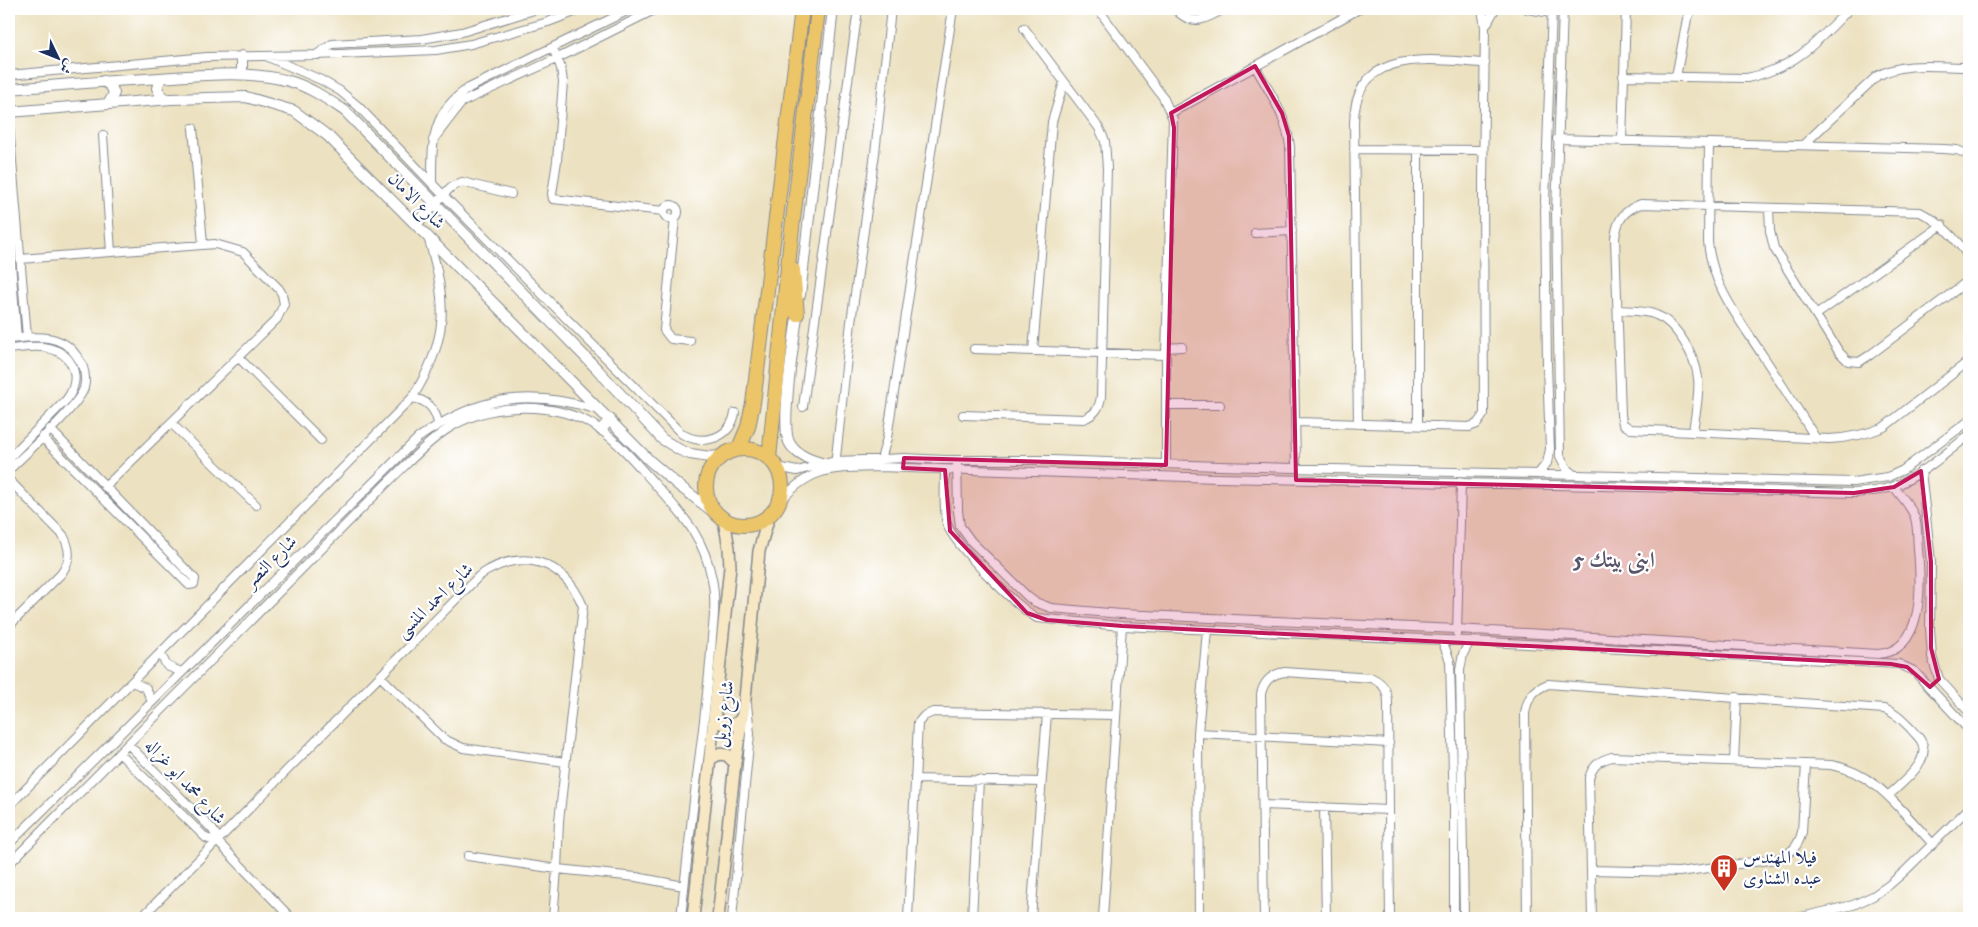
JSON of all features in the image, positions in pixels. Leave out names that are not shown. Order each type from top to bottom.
[{"type":"highway","points":[[739,448],[748,427],[753,403],[802,9]]},
{"type":"highway","points":[[772,461],[791,237],[818,9]]},
{"type":"highway","points":[[791,237],[797,314]]},
{"type":"highway","points":[[739,448],[755,450],[772,461],[781,477],[780,499],[773,510],[750,524],[737,524],[721,518],[709,503],[705,486],[709,469],[720,456],[739,448]]},
{"type":"main road","name":"شارع زويل","points":[[718,918],[735,763],[745,700],[759,551],[773,510]]},
{"type":"main road","name":"شارع زويل","points":[[693,918],[712,758],[730,567],[730,548],[721,518]]},
{"type":"main road","points":[[715,715],[720,722],[728,726],[736,724],[742,717]]},
{"type":"main road","points":[[712,758],[719,754],[727,755],[735,763]]},
{"type":"street","points":[[316,55],[327,46],[337,43],[417,39],[462,32],[536,9],[539,24]]},
{"type":"street","points":[[9,74],[206,57],[268,57],[436,50],[465,45],[539,24],[582,9]]},
{"type":"street","points":[[432,183],[433,140],[437,124],[445,110],[462,92],[631,9]]},
{"type":"street","points":[[433,140],[462,102],[558,58],[656,9]]},
{"type":"street","points":[[833,9],[786,413],[787,436],[792,448],[800,454],[824,464],[880,463],[904,458],[1052,460],[1166,465],[1853,482],[1876,480],[1903,470],[1969,421]]},
{"type":"street","points":[[803,407],[858,9]]},
{"type":"street","points":[[835,465],[850,322],[875,153],[892,9]]},
{"type":"street","points":[[880,463],[887,438],[953,9]]},
{"type":"street","points":[[1098,9],[1163,98],[1171,113],[1174,128],[1166,351],[1166,465]]},
{"type":"street","points":[[1175,9],[1182,16],[1200,21],[1224,9]]},
{"type":"street","points":[[1171,113],[1359,9]]},
{"type":"street","points":[[1296,422],[1469,427],[1476,424],[1484,414],[1483,150],[1485,26],[1482,9]]},
{"type":"street","points":[[1485,26],[1495,9]]},
{"type":"street","points":[[1527,9],[1551,11],[1545,201],[1545,285],[1550,449],[1547,462],[1538,474]]},
{"type":"street","points":[[1563,9],[1557,139],[1556,285],[1559,449],[1563,463],[1574,474]]},
{"type":"street","points":[[1622,141],[1626,9]]},
{"type":"street","points":[[1676,77],[1687,19],[1692,9]]},
{"type":"street","points":[[1623,76],[1747,78],[1777,70],[1810,49],[1849,9]]},
{"type":"street","points":[[1960,9],[1969,9]]},
{"type":"street","points":[[963,415],[1084,419],[1093,415],[1100,407],[1107,154],[1105,141],[1100,128],[1024,28]]},
{"type":"street","points":[[462,32],[465,45]]},
{"type":"street","points":[[553,48],[561,68],[562,82],[553,199],[664,211],[667,206],[674,206],[678,210],[675,218],[664,330],[671,339],[690,341]]},
{"type":"street","points":[[242,56],[242,74]]},
{"type":"street","points":[[268,57],[321,80],[349,98],[443,195],[682,434],[697,440],[716,437],[730,425],[735,413]]},
{"type":"street","points":[[1358,424],[1354,149],[1354,111],[1356,99],[1363,84],[1376,72],[1393,65],[1414,61],[1484,63]]},
{"type":"street","points":[[1255,66],[1282,113],[1289,136],[1296,467]]},
{"type":"street","points":[[1803,145],[1876,76],[1888,70],[1914,66],[1969,67]]},
{"type":"street","name":"شارع الامان","points":[[9,89],[242,74],[261,75],[290,81],[318,93],[345,111],[597,369],[662,439],[690,454],[710,457],[720,456]]},
{"type":"street","points":[[1549,75],[1560,75]]},
{"type":"street","points":[[161,78],[156,88],[162,97],[167,99]]},
{"type":"street","points":[[103,82],[112,88],[114,93],[109,103]]},
{"type":"street","points":[[1033,351],[1052,122],[1064,82]]},
{"type":"street","name":"شارع الامان","points":[[9,112],[167,99],[246,97],[294,111],[328,136],[664,473],[721,518]]},
{"type":"street","points":[[9,126],[27,338]]},
{"type":"street","points":[[194,128],[203,244]]},
{"type":"street","points":[[102,135],[111,252]]},
{"type":"street","points":[[1557,139],[1944,148],[1957,150],[1969,155]]},
{"type":"street","points":[[1709,143],[1708,248],[1711,265],[1716,278],[1738,317],[1815,437]]},
{"type":"street","points":[[1354,149],[1483,150]]},
{"type":"street","points":[[1418,150],[1418,425]]},
{"type":"street","points":[[416,224],[454,184],[462,182],[511,194]]},
{"type":"street","points":[[1969,257],[1952,234],[1942,225],[1920,212],[1641,204],[1626,212],[1616,226],[1615,238],[1620,415],[1624,424],[1631,429],[1852,438],[1884,427],[1969,361]]},
{"type":"street","points":[[1769,208],[1772,243],[1843,358],[1848,361],[1859,362],[1870,355],[1969,280]]},
{"type":"street","points":[[1816,315],[1942,225]]},
{"type":"street","points":[[1255,233],[1292,231]]},
{"type":"street","name":"شارع النصر","points":[[9,806],[412,398],[426,376],[435,355],[441,325],[441,287],[428,236]]},
{"type":"street","points":[[9,237],[14,306],[13,339],[46,337],[66,344],[80,360],[85,380],[83,390],[72,406],[9,470]]},
{"type":"street","points":[[20,259],[215,244],[243,252],[279,289],[284,299],[281,314],[105,487]]},
{"type":"street","points":[[1545,285],[1556,285]]},
{"type":"street","points":[[14,306],[24,305]]},
{"type":"street","points":[[1618,310],[1658,315],[1676,330],[1688,350],[1698,376],[1692,432]]},
{"type":"street","points":[[9,349],[36,347],[48,348],[59,352],[68,360],[74,370],[76,380],[74,390],[67,399],[9,458]]},
{"type":"street","points":[[974,349],[1102,353],[1166,351],[1182,347]]},
{"type":"street","points":[[238,357],[321,440]]},
{"type":"street","points":[[1547,365],[1558,365]]},
{"type":"street","points":[[412,398],[425,401],[435,412],[438,423]]},
{"type":"street","name":"شارع النصر","points":[[9,844],[404,450],[438,423],[474,407],[491,402],[519,398],[547,398],[600,410]]},
{"type":"street","points":[[1166,405],[1220,405]]},
{"type":"street","points":[[9,864],[412,459],[448,429],[468,418],[507,409],[540,409],[573,417],[601,430],[628,455],[678,509],[697,534],[712,580],[714,598],[709,686],[681,918]]},
{"type":"street","points":[[601,430],[610,419]]},
{"type":"street","points":[[171,423],[256,505]]},
{"type":"street","points":[[42,437],[161,558],[189,585],[194,584],[195,579],[50,429]]},
{"type":"street","points":[[880,463],[903,468],[956,471],[1854,493],[1874,492],[1894,486],[1921,471],[1969,435]]},
{"type":"street","points":[[1550,449],[1559,449]]},
{"type":"street","points":[[903,468],[904,458]]},
{"type":"street","points":[[70,466],[78,459]]},
{"type":"street","points":[[957,460],[960,526],[971,542],[1035,602],[1051,608],[1121,614],[1457,629],[1886,654],[1899,647],[1907,639],[1918,610],[1919,562],[1916,521],[1910,508],[1894,486]]},
{"type":"street","points":[[772,461],[782,468],[797,471],[824,464]]},
{"type":"street","points":[[773,510],[804,479],[835,465]]},
{"type":"street","points":[[1218,478],[1219,466]]},
{"type":"street","points":[[945,470],[946,514],[950,531],[964,549],[992,578],[1027,613],[1037,618],[1122,626],[1457,640],[1885,663],[1907,667],[1930,687],[1969,730]]},
{"type":"street","points":[[1921,471],[1931,562],[1931,648],[1934,668],[1939,679],[1969,712]]},
{"type":"street","points":[[9,480],[64,535],[69,546],[70,556],[67,566],[61,574],[9,626]]},
{"type":"street","points":[[1457,640],[1461,483]]},
{"type":"street","points":[[161,558],[168,551]]},
{"type":"street","name":"شارع احمد المنسى","points":[[141,918],[479,576],[493,567],[508,561],[524,560],[550,566],[567,579],[576,591],[583,606],[559,821],[553,918]]},
{"type":"street","points":[[992,578],[1000,570]]},
{"type":"street","points":[[263,592],[271,599]]},
{"type":"street","points":[[1918,610],[1931,609]]},
{"type":"street","points":[[1324,635],[1325,623]]},
{"type":"street","points":[[1103,918],[1122,626]]},
{"type":"street","points":[[1199,918],[1198,733],[1206,630]]},
{"type":"street","points":[[1571,636],[1572,647]]},
{"type":"street","points":[[1442,640],[1449,654],[1450,669],[1454,810],[1454,918]]},
{"type":"street","points":[[1464,918],[1460,670],[1463,654],[1470,641]]},
{"type":"street","points":[[160,653],[167,666],[181,672]]},
{"type":"street","points":[[1885,663],[1886,654]]},
{"type":"street","points":[[1450,669],[1460,670]]},
{"type":"street","points":[[1264,918],[1263,687],[1272,676],[1285,672],[1372,678],[1379,681],[1385,687],[1388,695],[1390,918]]},
{"type":"street","points":[[380,676],[444,739],[453,744],[463,748],[565,762]]},
{"type":"street","points":[[1930,687],[1939,679]]},
{"type":"street","points":[[132,682],[146,688],[152,702]]},
{"type":"street","points":[[1527,918],[1525,714],[1526,704],[1531,695],[1538,688],[1548,684],[1877,707],[1900,717],[1921,740],[1924,754],[1918,766],[1888,796]]},
{"type":"street","points":[[1734,761],[1737,697]]},
{"type":"street","points":[[732,918],[750,734],[748,705],[745,700]]},
{"type":"street","points":[[908,918],[918,723],[928,713],[1116,715]]},
{"type":"street","points":[[1032,918],[1046,714]]},
{"type":"street","points":[[1198,733],[1389,743]]},
{"type":"street","name":"شارع محمد ابو غزاله","points":[[128,744],[212,829],[218,842],[290,918]]},
{"type":"street","name":"شارع محمد ابو غزاله","points":[[119,753],[206,838],[218,842]]},
{"type":"street","points":[[1592,918],[1589,778],[1596,764],[1602,759],[1612,757],[1831,765],[1852,770],[1870,780],[1888,796],[1933,844]]},
{"type":"street","points":[[1591,870],[1679,872],[1776,859],[1786,855],[1794,850],[1802,832],[1806,764]]},
{"type":"street","points":[[915,779],[1041,782]]},
{"type":"street","points":[[972,918],[979,780]]},
{"type":"street","points":[[68,785],[77,795]]},
{"type":"street","points":[[1263,805],[1389,810]]},
{"type":"street","points":[[1324,807],[1326,918]]},
{"type":"street","points":[[1797,918],[1853,905],[1873,896],[1889,885],[1969,808]]},
{"type":"street","points":[[468,856],[557,869],[636,877],[684,886]]},
{"type":"highlighted area","points":[[1255,66],[1282,113],[1289,136],[1296,480],[1854,493],[1894,487],[1921,471],[1931,562],[1931,648],[1939,679],[1930,687],[1907,667],[1891,664],[1122,626],[1047,620],[1027,613],[950,531],[945,470],[903,468],[904,458],[1166,465],[1174,128],[1171,113]]},
{"type":"place","name":"فيلا المهندس عبده الشناوى","points":[[1724,892]]},
{"type":"district","name":"ابنى بيتك 5","points":[[1614,560]]}]
